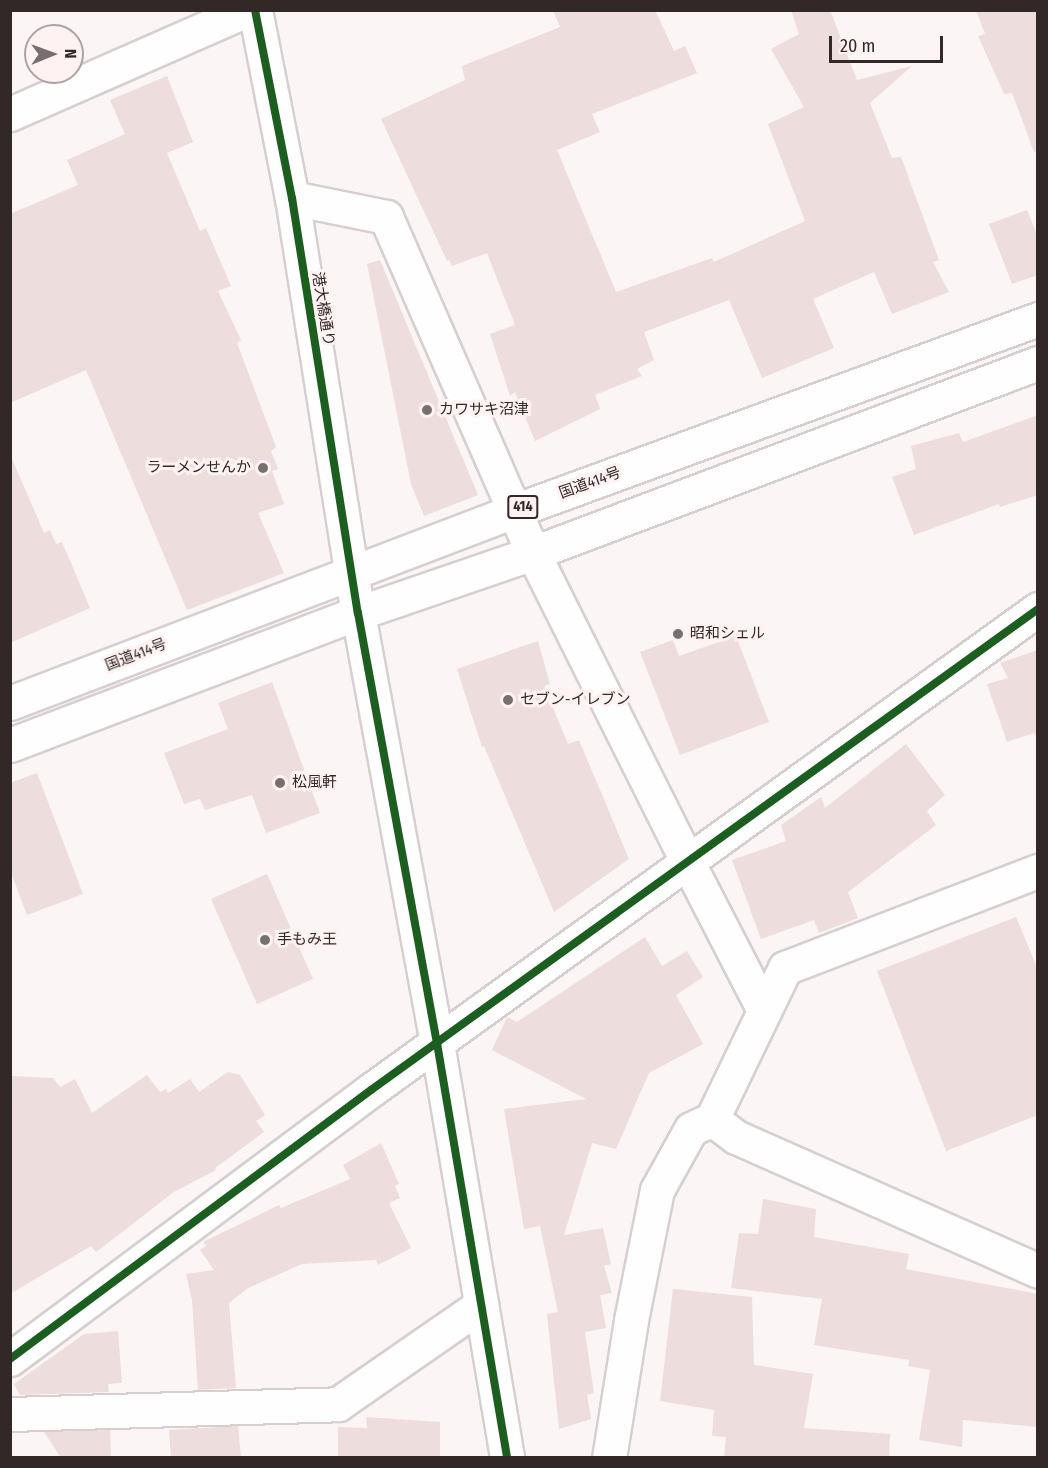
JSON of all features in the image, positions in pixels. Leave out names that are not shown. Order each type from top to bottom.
[{"type":"main road","points":[[10,114],[247,10]]},
{"type":"main road","name":"港大橋通り","points":[[255,10],[292,198],[358,613],[437,1043],[507,1458]]},
{"type":"main road","points":[[292,198],[386,217],[533,553],[687,863],[764,1010]]},
{"type":"main road","name":"国道414号","points":[[10,703],[514,511],[1038,319]]},
{"type":"main road","points":[[10,745],[358,613],[533,553],[1038,363]]},
{"type":"main road","points":[[10,1359],[437,1043],[1038,609]]},
{"type":"main road","points":[[609,1458],[631,1320],[657,1190],[691,1129],[712,1119],[784,969],[1038,872]]},
{"type":"main road","points":[[712,1119],[736,1137],[1038,1271]]},
{"type":"main road","points":[[10,1414],[338,1404],[481,1305]]},
{"type":"building","points":[[553,10],[655,10],[674,51],[685,46],[697,73],[592,114],[600,132],[557,150],[616,292],[712,258],[714,262],[805,221],[768,124],[804,107],[771,49],[799,34],[791,10],[830,10],[857,80],[912,66],[870,103],[892,158],[901,157],[939,260],[933,262],[949,292],[892,314],[874,272],[813,299],[834,348],[762,378],[729,300],[644,332],[654,360],[637,369],[642,376],[595,395],[600,409],[535,441],[515,392],[510,396],[490,334],[515,325],[487,253],[452,266],[449,260],[447,261],[381,119],[465,80],[462,66],[560,27]]},
{"type":"building","points":[[976,10],[1038,10],[1038,151],[1034,152],[1012,93],[1004,94],[978,36],[985,34]]},
{"type":"building","points":[[167,76],[193,142],[167,153],[200,231],[206,228],[231,286],[218,291],[241,340],[237,343],[276,447],[271,451],[278,469],[272,471],[284,504],[258,513],[284,573],[187,610],[86,370],[10,403],[10,214],[78,185],[67,160],[125,134],[110,100]]},
{"type":"building","points":[[1027,210],[1038,237],[1038,275],[1012,284],[989,224]]},
{"type":"building","points":[[380,260],[478,495],[424,516],[411,484],[367,264]]},
{"type":"building","points":[[1038,415],[1038,495],[1000,507],[999,504],[914,535],[892,477],[916,469],[911,446],[959,433],[963,442]]},
{"type":"building","points":[[10,454],[44,533],[50,530],[56,544],[62,542],[90,608],[10,643]]},
{"type":"building","points":[[736,636],[769,722],[680,755],[640,652],[673,640],[679,656]]},
{"type":"building","points":[[538,641],[550,684],[544,686],[568,744],[579,740],[629,859],[554,912],[484,746],[482,747],[457,669]]},
{"type":"building","points":[[1038,650],[1038,740],[1034,733],[1007,742],[987,684],[1008,678],[1000,663]]},
{"type":"building","points":[[272,682],[320,813],[266,833],[252,795],[205,810],[200,799],[184,804],[164,753],[228,729],[218,703]]},
{"type":"building","points":[[906,744],[945,795],[927,811],[936,825],[848,892],[858,918],[819,933],[814,920],[761,939],[732,860],[786,841],[781,825],[821,797],[825,808]]},
{"type":"building","points":[[37,773],[83,894],[27,915],[10,870],[10,783]]},
{"type":"building","points":[[267,874],[313,979],[257,1004],[211,899]]},
{"type":"building","points":[[1016,917],[1038,970],[1038,1115],[946,1151],[877,971]]},
{"type":"building","points":[[645,937],[662,966],[687,951],[703,977],[676,995],[703,1044],[649,1073],[616,1149],[592,1143],[564,1235],[603,1228],[611,1264],[604,1266],[612,1293],[600,1295],[606,1328],[585,1332],[594,1393],[587,1395],[591,1419],[559,1429],[547,1314],[558,1312],[540,1226],[524,1229],[504,1109],[586,1099],[492,1050],[507,1017],[517,1022]]},
{"type":"building","points":[[228,1072],[240,1075],[265,1115],[256,1121],[264,1132],[215,1168],[216,1170],[174,1192],[96,1252],[91,1246],[10,1294],[10,1076],[53,1078],[60,1087],[75,1079],[92,1113],[147,1075],[160,1092],[166,1089],[168,1093],[190,1079],[199,1092]]},
{"type":"building","points":[[381,1143],[399,1184],[395,1186],[400,1198],[389,1203],[411,1248],[378,1265],[376,1260],[302,1264],[248,1288],[229,1303],[236,1388],[198,1390],[192,1300],[186,1274],[214,1270],[200,1250],[206,1246],[203,1242],[279,1205],[281,1208],[350,1179],[343,1165]]},
{"type":"building","points":[[763,1199],[816,1209],[814,1237],[909,1254],[906,1269],[1038,1294],[1038,1427],[963,1420],[962,1447],[919,1440],[930,1370],[908,1366],[909,1360],[814,1345],[822,1299],[731,1288],[739,1233],[758,1234]]},
{"type":"building","points":[[673,1289],[752,1297],[754,1365],[813,1374],[804,1428],[890,1434],[889,1458],[724,1458],[726,1437],[712,1436],[714,1410],[660,1401]]},
{"type":"building","points":[[118,1331],[122,1383],[108,1384],[109,1392],[20,1395],[14,1384],[84,1334]]},
{"type":"building","points":[[366,1417],[440,1422],[440,1458],[338,1458],[338,1427],[367,1428]]},
{"type":"building","points":[[238,1426],[241,1458],[171,1458],[169,1430]]},
{"type":"building","points":[[110,1430],[111,1458],[61,1458],[44,1432]]},
{"type":"cycle path","points":[[255,10],[292,198],[358,613],[437,1043],[507,1458]]},
{"type":"cycle path","points":[[10,1359],[371,1090],[1038,609]]},
{"type":"place","name":"カワサキ沼津","points":[[427,410]]},
{"type":"place","name":"ラーメンせんか","points":[[263,468]]},
{"type":"place","name":"昭和シェル","points":[[678,634]]},
{"type":"place","name":"セブン-イレブン","points":[[508,700]]},
{"type":"place","name":"松風軒","points":[[280,783]]},
{"type":"place","name":"手もみ王","points":[[265,940]]}]
